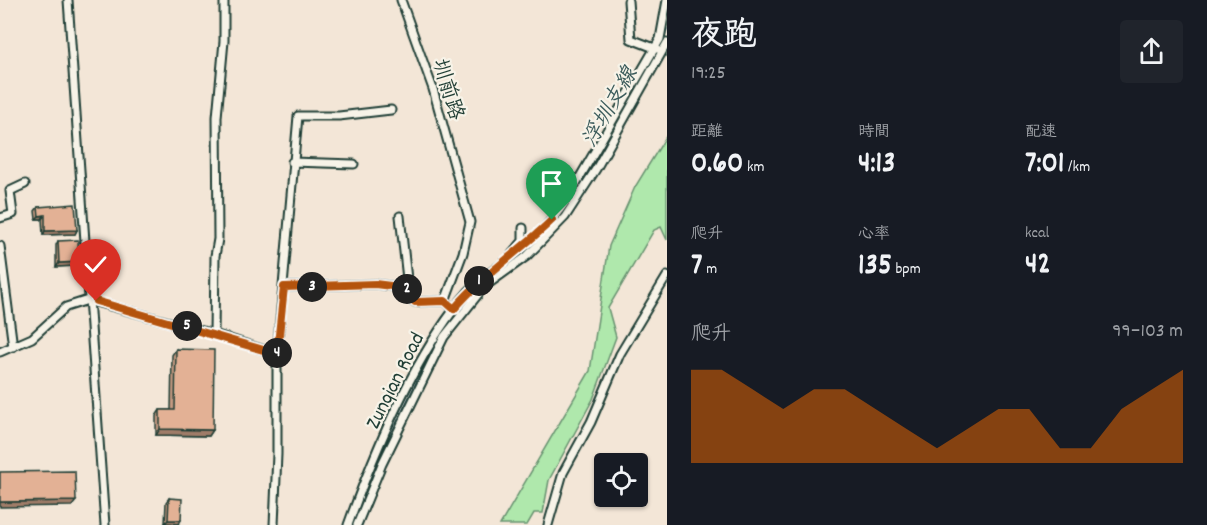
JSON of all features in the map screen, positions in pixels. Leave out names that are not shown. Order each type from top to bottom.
[{"type":"street","points":[[68,0],[105,525]]},
{"type":"street","points":[[214,334],[215,256],[218,239],[217,117],[219,65],[224,41],[224,0]]},
{"type":"street","name":"圳前路","points":[[401,0],[433,89],[470,222],[463,253],[445,301]]},
{"type":"street","name":"Zunqian Road","points":[[357,525],[381,464],[436,350],[460,315],[484,288],[516,264],[557,226],[571,209],[596,169],[659,50],[667,0]]},
{"type":"street","points":[[628,1],[631,39],[659,50]]},
{"type":"street","name":"Zunqian Road","points":[[348,525],[379,447],[430,345],[454,309],[481,279],[512,257],[552,220],[659,50],[667,43]]},
{"type":"street","points":[[274,525],[278,454],[277,354],[292,162],[298,116],[339,116],[391,111]]},
{"type":"street","points":[[292,162],[354,164]]},
{"type":"street","points":[[0,218],[13,214],[10,191],[25,184]]},
{"type":"street","points":[[400,216],[409,297],[415,302],[445,301],[460,315]]},
{"type":"street","points":[[516,264],[512,251],[525,237],[523,228]]},
{"type":"street","points":[[0,246],[13,347]]},
{"type":"street","points":[[548,525],[563,473],[591,422],[620,354],[667,276]]},
{"type":"street","points":[[284,287],[375,284],[407,288]]},
{"type":"street","points":[[0,352],[37,334],[66,307],[88,300],[214,334],[277,354]]},
{"type":"green space","points":[[667,135],[667,240],[661,227],[654,230],[608,308],[616,337],[593,399],[549,480],[543,513],[534,513],[527,525],[500,525],[590,371],[609,246],[635,187]]},
{"type":"building","points":[[75,204],[77,230],[45,231],[45,215],[39,216],[38,207]]},
{"type":"building","points":[[78,240],[79,262],[59,263],[58,241]]},
{"type":"building","points":[[176,349],[214,350],[213,430],[160,429],[160,410],[175,410]]},
{"type":"building","points":[[75,471],[76,501],[0,502],[0,472]]},
{"type":"building","points":[[169,498],[182,499],[181,520],[168,520]]},
{"type":"waterway","name":"浮圳支線","points":[[661,46],[667,29]]},
{"type":"waterway","name":"浮圳支線","points":[[519,257],[564,212],[657,53]]},
{"type":"waterway","name":"浮圳支線","points":[[459,309],[481,284],[509,264]]},
{"type":"waterway","name":"浮圳支線","points":[[447,325],[455,315]]},
{"type":"waterway","name":"浮圳支線","points":[[352,525],[370,478],[436,342]]},
{"type":"route","points":[[96,301],[277,354],[284,287],[345,287],[375,284],[407,288],[412,301],[445,301],[454,309],[481,279],[523,248],[552,220]]}]
